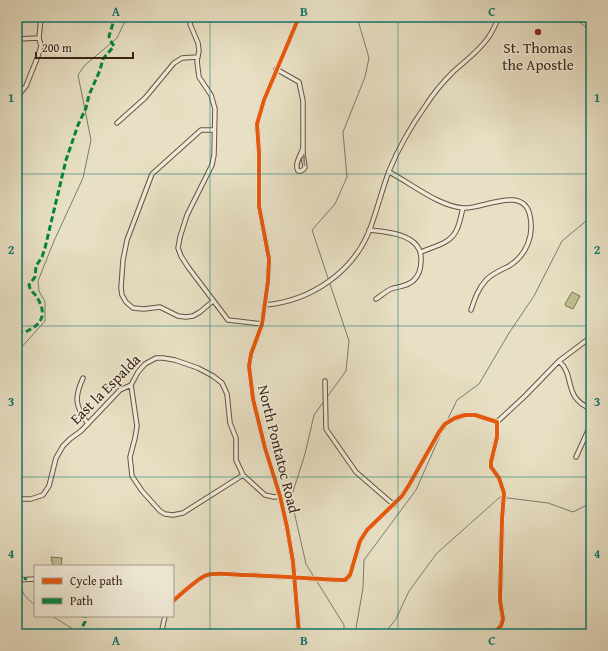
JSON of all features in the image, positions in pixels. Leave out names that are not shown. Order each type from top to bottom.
[{"type":"street","points":[[17,97],[26,86],[41,46],[39,38],[41,17]]},
{"type":"street","points":[[191,17],[192,29],[198,43],[197,61],[199,76],[211,94],[215,109],[214,149],[212,165],[187,215],[178,248],[188,267],[228,320],[262,324]]},
{"type":"street","name":"North Pontatoc Road","points":[[299,17],[276,69],[264,100],[257,124],[259,153],[259,206],[269,259],[268,281],[262,324],[249,358],[249,379],[253,399],[287,527],[294,577],[299,634]]},
{"type":"street","points":[[265,305],[279,304],[311,292],[338,275],[351,260],[369,230],[389,172],[407,133],[427,103],[452,73],[476,52],[488,38],[499,17]]},
{"type":"street","points":[[17,39],[39,38]]},
{"type":"street","points":[[117,123],[146,98],[174,63],[182,58],[198,57]]},
{"type":"street","points":[[276,69],[299,82],[303,101],[303,148],[305,167],[301,171],[298,171],[296,168],[303,148]]},
{"type":"street","points":[[213,301],[200,312],[186,318],[178,316],[160,307],[144,309],[133,308],[126,302],[122,295],[121,288],[124,249],[152,174],[201,130],[214,130]]},
{"type":"street","points":[[389,172],[438,201],[463,208],[503,200],[515,200],[522,203],[530,213],[530,236],[527,247],[519,258],[486,280],[478,291],[471,310]]},
{"type":"street","points":[[421,252],[448,241],[454,236],[458,228],[463,208]]},
{"type":"street","points":[[369,230],[401,235],[410,239],[421,252],[421,268],[414,280],[405,286],[390,289],[376,299]]},
{"type":"street","points":[[492,634],[501,626],[503,619],[500,607],[500,595],[504,493],[499,478],[491,467],[496,444],[497,422],[559,361],[591,337]]},
{"type":"street","name":"East la Espalda","points":[[17,499],[31,499],[43,495],[50,486],[56,458],[63,446],[81,431],[120,390],[130,385],[145,364],[156,358],[175,360],[198,368],[222,383],[227,394],[230,423],[236,438],[236,460],[243,475],[265,495],[274,497],[280,496]]},
{"type":"street","points":[[559,361],[564,365],[575,398],[583,405],[591,409]]},
{"type":"street","points":[[83,378],[77,390],[77,403],[82,416],[88,424]]},
{"type":"street","points":[[325,381],[326,429],[356,472],[394,505]]},
{"type":"street","points":[[130,385],[136,426],[135,438],[130,457],[132,476],[142,491],[160,511],[165,514],[173,515],[183,513],[243,475]]},
{"type":"street","points":[[174,600],[206,575],[226,574],[345,580],[350,575],[360,541],[367,530],[394,505],[410,485],[439,432],[445,424],[455,418],[465,415],[475,415],[497,422]]},
{"type":"street","points":[[576,457],[591,424]]},
{"type":"street","points":[[17,580],[34,579]]},
{"type":"street","points":[[161,634],[165,617]]},
{"type":"green space","points":[[572,292],[580,296],[573,309],[565,304]]},
{"type":"green space","points":[[51,557],[62,558],[61,565],[53,565]]},
{"type":"waterway","points":[[17,360],[20,349],[45,321],[45,302],[39,291],[38,281],[54,241],[83,178],[91,140],[78,75],[84,66],[117,38],[125,21],[125,17]]},
{"type":"waterway","points":[[327,397],[346,371],[349,341],[312,230],[335,204],[347,177],[343,132],[365,77],[369,58],[357,17]]},
{"type":"waterway","points":[[574,17],[591,32]]},
{"type":"waterway","points":[[447,421],[457,400],[479,384],[509,333],[534,296],[562,241],[591,217]]},
{"type":"waterway","points":[[314,577],[306,564],[291,498],[305,454],[314,415],[324,401]]},
{"type":"waterway","points":[[355,634],[363,588],[364,560],[416,490],[443,429]]},
{"type":"waterway","points":[[384,634],[396,619],[409,591],[437,553],[500,497],[548,503],[573,512],[591,503]]},
{"type":"waterway","points":[[17,568],[22,573],[22,591],[34,604]]},
{"type":"waterway","points":[[316,580],[344,625],[344,634]]},
{"type":"waterway","points":[[54,617],[81,634]]},
{"type":"marked path","points":[[17,334],[35,327],[41,319],[41,306],[29,285],[35,277],[36,266],[42,257],[45,248],[66,160],[78,125],[86,108],[89,95],[103,59],[114,46],[109,36],[115,17]]},
{"type":"marked path","points":[[17,575],[17,577],[27,579]]},
{"type":"marked path","points":[[78,634],[85,622],[85,617]]},
{"type":"cycle path","points":[[299,17],[264,100],[257,124],[259,153],[259,206],[269,259],[268,281],[262,324],[251,354],[249,366],[253,399],[287,527],[293,562],[299,634]]},
{"type":"cycle path","points":[[174,600],[199,579],[211,574],[345,580],[350,575],[360,541],[367,530],[402,496],[445,424],[455,418],[465,415],[475,415],[497,422],[497,437],[491,467],[499,478],[504,493],[500,600],[503,619],[501,626],[492,634]]},
{"type":"place","name":"St. Thomas the Apostle","points":[[538,32]]}]
